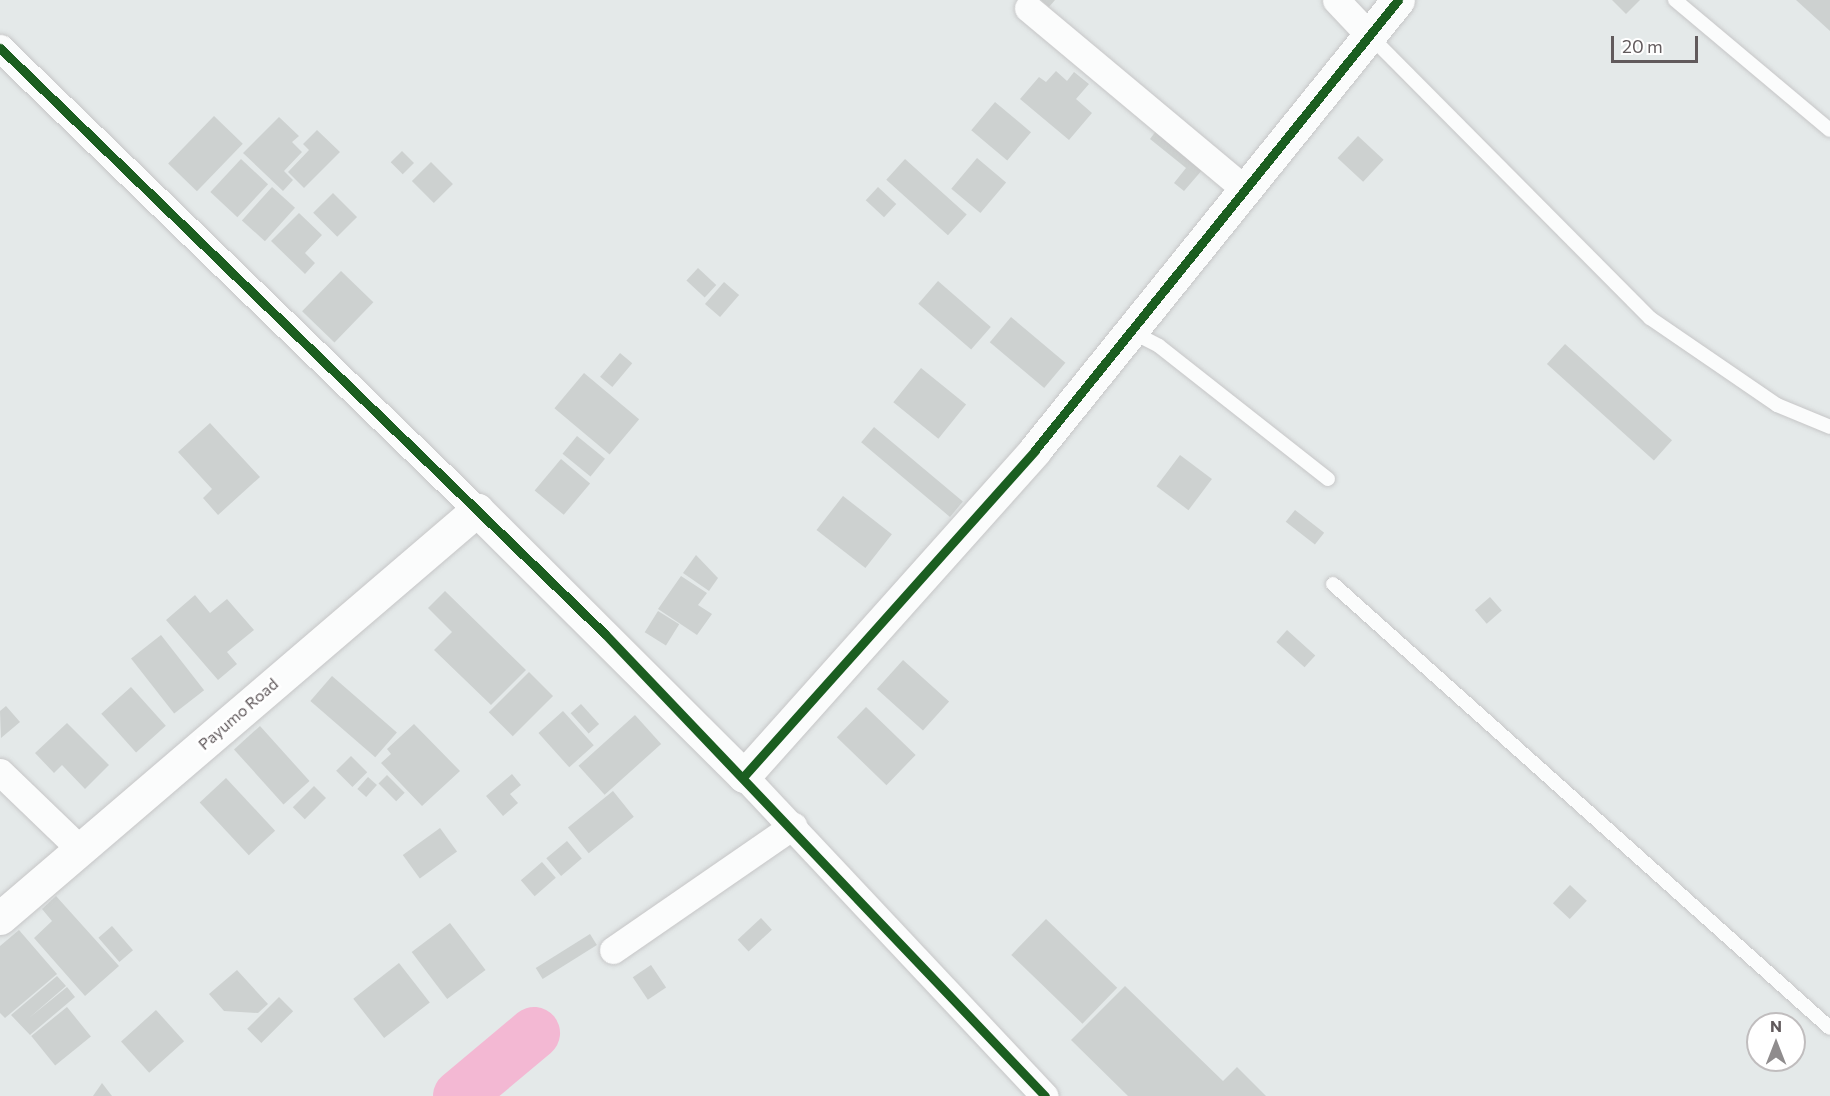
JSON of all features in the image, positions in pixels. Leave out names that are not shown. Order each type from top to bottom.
[{"type":"street","points":[[1336,0],[1371,37]]},
{"type":"street","points":[[744,776],[1134,333],[1371,37],[1398,0]]},
{"type":"street","points":[[1028,8],[1247,191]]},
{"type":"street","points":[[0,48],[477,510],[744,776],[1045,1096]]},
{"type":"street","name":"Payumo Road","points":[[0,918],[477,510]]},
{"type":"street","points":[[0,772],[80,849]]},
{"type":"street","points":[[613,950],[793,826]]},
{"type":"lane","points":[[1675,0],[1830,130]]},
{"type":"lane","points":[[1371,37],[1650,318],[1777,405],[1830,426]]},
{"type":"lane","points":[[1134,333],[1159,346],[1328,479]]},
{"type":"lane","points":[[1334,584],[1830,1028]]},
{"type":"building","points":[[1041,0],[1055,0],[1049,7]]},
{"type":"building","points":[[1612,0],[1640,0],[1626,14]]},
{"type":"building","points":[[1796,0],[1830,0],[1830,31]]},
{"type":"building","points":[[1056,71],[1067,81],[1074,72],[1089,84],[1076,99],[1092,113],[1069,140],[1020,99],[1039,77],[1046,82]]},
{"type":"building","points":[[995,102],[1031,132],[1007,161],[971,130]]},
{"type":"building","points":[[214,116],[243,144],[197,191],[168,163]]},
{"type":"building","points":[[279,117],[299,136],[292,142],[302,152],[284,171],[293,180],[283,191],[243,153]]},
{"type":"building","points":[[317,130],[340,152],[304,188],[288,172],[309,150],[303,144]]},
{"type":"building","points":[[1156,131],[1203,169],[1184,191],[1174,183],[1186,168],[1150,139]]},
{"type":"building","points":[[1358,136],[1384,160],[1363,182],[1338,158]]},
{"type":"building","points":[[402,151],[414,163],[403,174],[391,162]]},
{"type":"building","points":[[977,158],[1006,182],[980,213],[951,189]]},
{"type":"building","points":[[241,159],[268,184],[237,217],[210,192]]},
{"type":"building","points":[[905,159],[967,215],[948,235],[886,180]]},
{"type":"building","points":[[431,162],[453,184],[434,203],[412,181]]},
{"type":"building","points":[[272,187],[295,208],[265,241],[242,220]]},
{"type":"building","points":[[878,187],[896,204],[884,217],[866,200]]},
{"type":"building","points":[[333,193],[357,217],[337,237],[313,213]]},
{"type":"building","points":[[299,213],[322,235],[305,253],[315,263],[305,274],[271,241]]},
{"type":"building","points":[[698,268],[716,285],[705,297],[686,280]]},
{"type":"building","points":[[341,271],[373,302],[334,343],[302,311]]},
{"type":"building","points":[[938,281],[991,327],[971,350],[918,304]]},
{"type":"building","points":[[724,282],[739,295],[720,317],[705,304]]},
{"type":"building","points":[[1011,317],[1065,363],[1044,388],[990,342]]},
{"type":"building","points":[[1565,344],[1672,440],[1654,460],[1547,364]]},
{"type":"building","points":[[620,353],[632,363],[612,387],[600,377]]},
{"type":"building","points":[[921,368],[966,405],[938,439],[893,402]]},
{"type":"building","points":[[584,373],[639,419],[610,455],[554,408]]},
{"type":"building","points":[[210,423],[260,477],[218,515],[203,498],[212,489],[178,452]]},
{"type":"building","points":[[874,427],[963,502],[950,517],[861,442]]},
{"type":"building","points":[[577,436],[605,459],[591,477],[563,454]]},
{"type":"building","points":[[1180,455],[1212,479],[1188,510],[1157,486]]},
{"type":"building","points":[[561,459],[590,483],[564,515],[535,490]]},
{"type":"building","points":[[843,496],[892,534],[865,568],[817,530]]},
{"type":"building","points":[[1295,510],[1324,533],[1315,545],[1286,522]]},
{"type":"building","points":[[696,555],[718,578],[709,591],[683,573]]},
{"type":"building","points":[[681,576],[707,593],[698,605],[712,614],[697,635],[658,609]]},
{"type":"building","points":[[445,591],[526,670],[491,705],[434,650],[452,632],[428,608]]},
{"type":"building","points":[[195,595],[210,613],[227,599],[254,630],[227,652],[237,664],[218,680],[166,620]]},
{"type":"building","points":[[1490,597],[1502,611],[1487,624],[1475,610]]},
{"type":"building","points":[[658,611],[679,624],[666,645],[645,632]]},
{"type":"building","points":[[1287,630],[1315,655],[1305,667],[1276,642]]},
{"type":"building","points":[[161,635],[204,690],[174,714],[131,658]]},
{"type":"building","points":[[903,660],[949,701],[923,730],[877,689]]},
{"type":"building","points":[[529,672],[553,696],[513,736],[489,712]]},
{"type":"building","points":[[332,676],[397,732],[375,757],[310,701]]},
{"type":"building","points":[[131,687],[166,726],[136,752],[101,714]]},
{"type":"building","points":[[581,704],[599,724],[589,733],[571,713]]},
{"type":"building","points":[[6,706],[20,722],[1,738],[0,711]]},
{"type":"building","points":[[866,707],[916,755],[886,785],[837,737]]},
{"type":"building","points":[[563,711],[594,745],[569,767],[538,733]]},
{"type":"building","points":[[635,715],[661,744],[605,795],[579,766]]},
{"type":"building","points":[[67,723],[109,765],[85,789],[62,765],[54,773],[35,753]]},
{"type":"building","points":[[414,724],[460,771],[422,806],[381,763],[391,754],[387,749]]},
{"type":"building","points":[[260,726],[310,781],[284,804],[234,749]]},
{"type":"building","points":[[351,756],[367,772],[352,787],[336,771]]},
{"type":"building","points":[[512,774],[521,785],[510,794],[518,803],[503,816],[486,796]]},
{"type":"building","points":[[387,775],[405,793],[396,801],[379,783]]},
{"type":"building","points":[[368,777],[377,785],[366,797],[357,789]]},
{"type":"building","points":[[226,778],[275,831],[249,855],[200,803]]},
{"type":"building","points":[[314,786],[326,798],[305,819],[293,807]]},
{"type":"building","points":[[613,791],[634,817],[589,853],[568,828]]},
{"type":"building","points":[[440,828],[457,851],[420,878],[403,855]]},
{"type":"building","points":[[567,841],[582,859],[561,876],[546,858]]},
{"type":"building","points":[[542,862],[556,878],[535,896],[521,880]]},
{"type":"building","points":[[1570,885],[1587,901],[1570,919],[1553,903]]},
{"type":"building","points":[[56,896],[119,966],[85,996],[34,938],[52,921],[42,909]]},
{"type":"building","points":[[761,918],[772,930],[749,952],[738,940]]},
{"type":"building","points":[[1046,919],[1117,988],[1082,1024],[1011,955]]},
{"type":"building","points":[[450,923],[486,970],[447,999],[412,952]]},
{"type":"building","points":[[112,926],[133,950],[119,962],[98,938]]},
{"type":"building","points":[[19,930],[57,974],[5,1018],[0,1013],[0,946]]},
{"type":"building","points":[[590,934],[597,945],[543,979],[536,968]]},
{"type":"building","points":[[399,963],[430,1002],[384,1038],[353,999]]},
{"type":"building","points":[[651,965],[666,987],[648,1000],[633,977]]},
{"type":"building","points":[[237,970],[268,1004],[258,1013],[224,1011],[209,994]]},
{"type":"building","points":[[57,976],[66,986],[29,1018],[67,987],[75,997],[30,1035],[11,1015]]},
{"type":"building","points":[[1125,986],[1223,1081],[1237,1067],[1266,1096],[1128,1096],[1071,1040]]},
{"type":"building","points":[[279,997],[293,1011],[261,1043],[247,1029]]},
{"type":"building","points":[[67,1007],[91,1037],[55,1065],[31,1036]]},
{"type":"building","points":[[156,1010],[184,1041],[149,1073],[121,1041]]},
{"type":"building","points":[[102,1083],[112,1096],[93,1096]]},
{"type":"waterway","points":[[459,1096],[534,1033]]},
{"type":"cycle path","points":[[744,776],[1035,450],[1398,0]]},
{"type":"cycle path","points":[[0,48],[605,634],[1045,1096]]}]
